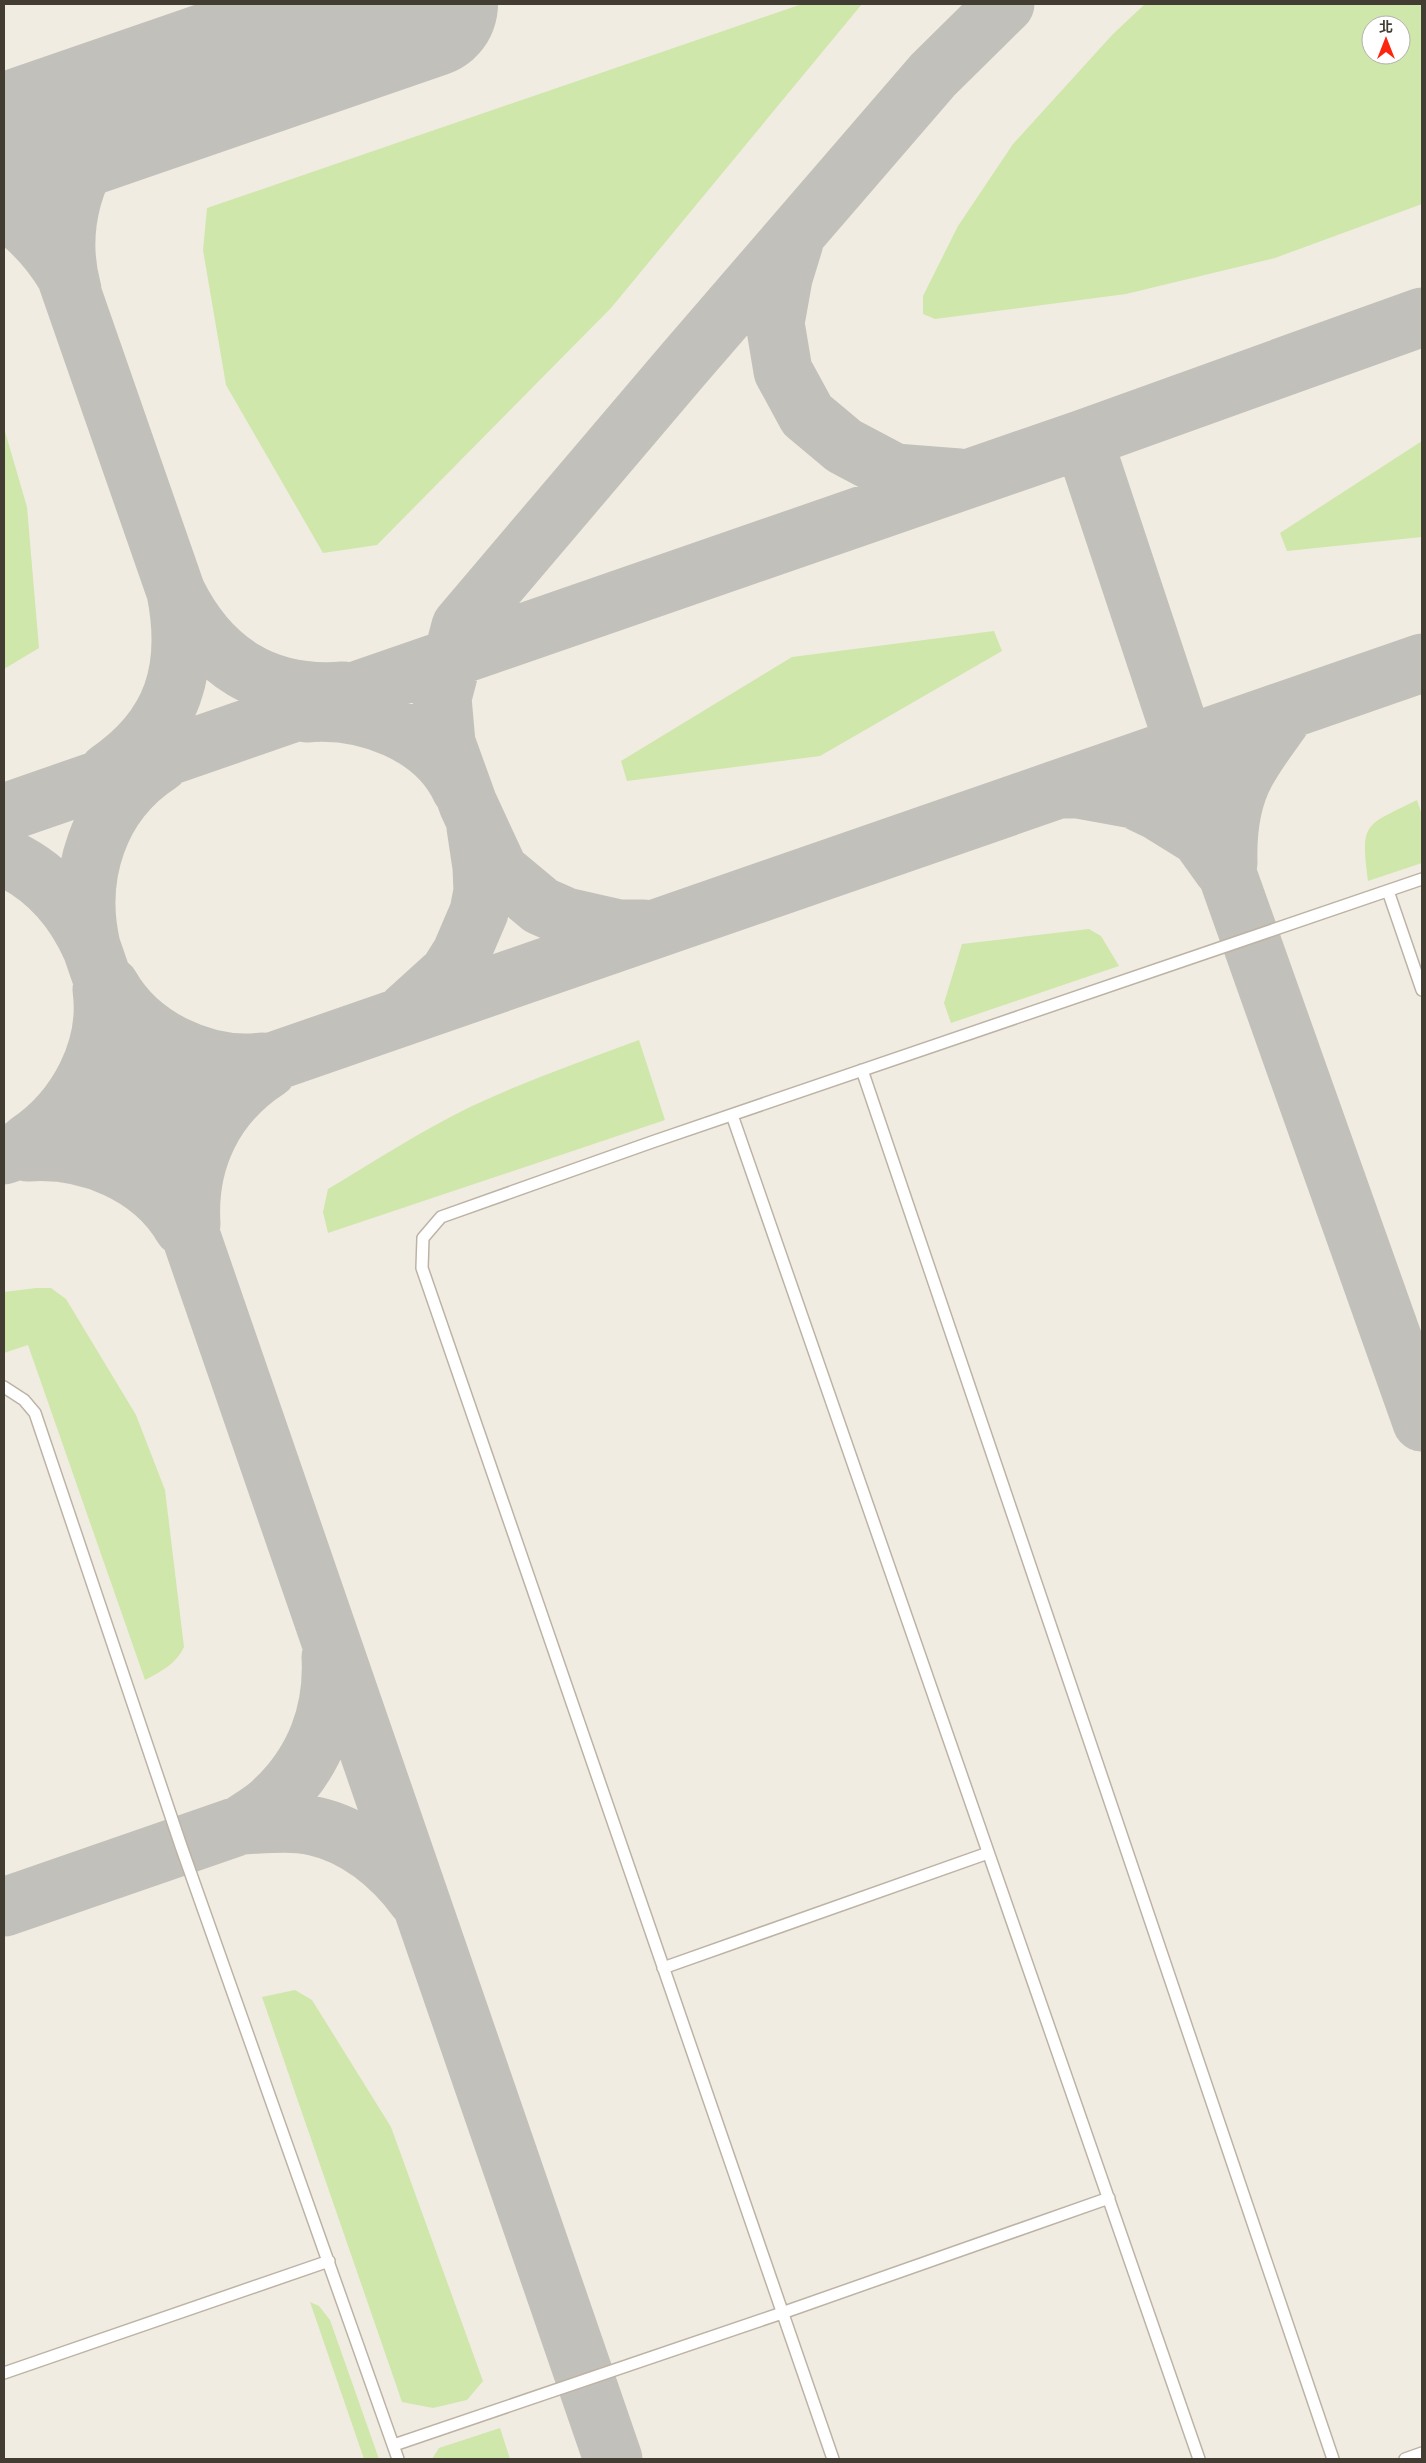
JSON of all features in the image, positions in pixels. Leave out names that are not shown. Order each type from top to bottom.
[{"type":"lane","points":[[833,2459],[422,1268],[422,1238],[441,1217],[862,1070],[1422,879]]},
{"type":"lane","points":[[1388,891],[1422,990]]},
{"type":"lane","points":[[862,1070],[1333,2459]]},
{"type":"lane","points":[[732,1115],[1199,2459]]},
{"type":"lane","points":[[4,1387],[24,1400],[35,1414],[181,1846],[330,2260],[398,2459]]},
{"type":"lane","points":[[663,1968],[988,1853]]},
{"type":"lane","points":[[394,2445],[782,2313],[1108,2198]]},
{"type":"lane","points":[[4,2373],[330,2260]]},
{"type":"lane","points":[[1405,2459],[1422,2453]]},
{"type":"green space","points":[[802,4],[862,4],[611,308],[377,545],[323,553],[226,385],[203,250],[207,208]]},
{"type":"green space","points":[[1145,4],[1422,4],[1422,204],[1275,258],[1126,294],[935,319],[923,314],[923,296],[958,226],[1013,144],[1113,34]]},
{"type":"green space","points":[[4,428],[27,507],[39,648],[4,669]]},
{"type":"green space","points":[[1422,441],[1422,537],[1287,551],[1280,533]]},
{"type":"green space","points":[[994,631],[1002,651],[820,756],[627,781],[621,761],[792,657]]},
{"type":"green space","points":[[1417,800],[1422,815],[1422,863],[1368,881],[1365,847],[1366,836],[1370,828],[1386,815]]},
{"type":"green space","points":[[1089,929],[1101,936],[1119,966],[951,1023],[944,1003],[962,944]]},
{"type":"green space","points":[[639,1040],[665,1120],[328,1233],[323,1212],[328,1189],[416,1136],[470,1107],[533,1080]]},
{"type":"green space","points":[[51,1288],[66,1299],[136,1415],[165,1490],[184,1647],[173,1663],[145,1680],[28,1345],[4,1353],[4,1292]]},
{"type":"green space","points":[[295,1990],[312,2000],[391,2127],[483,2381],[467,2400],[433,2408],[402,2402],[262,1997]]},
{"type":"green space","points":[[310,2302],[319,2306],[330,2320],[379,2459],[364,2459]]},
{"type":"green space","points":[[500,2428],[510,2459],[432,2459],[439,2448]]},
{"type":"taxiway","points":[[72,290],[66,244],[68,221],[72,198],[80,176],[91,156],[105,137],[122,121],[181,85],[218,55],[239,31],[254,4]]},
{"type":"taxiway","points":[[644,929],[619,929],[566,917],[541,906],[499,871],[468,804],[446,743],[442,698],[461,626],[933,75],[1005,4]]},
{"type":"taxiway","points":[[4,173],[119,116]]},
{"type":"taxiway","points":[[4,210],[39,239],[66,276],[176,592],[190,616],[205,637],[223,655],[243,670],[265,681],[289,688],[315,691],[343,691]]},
{"type":"taxiway","points":[[794,242],[783,278],[775,323],[783,371],[807,415],[844,446],[895,473],[959,478]]},
{"type":"taxiway","points":[[4,813],[1083,439],[1422,317]]},
{"type":"taxiway","points":[[1083,439],[1228,876],[1422,1422]]},
{"type":"taxiway","points":[[108,772],[149,736],[172,694],[181,646],[176,592]]},
{"type":"taxiway","points":[[4,1155],[1422,663]]},
{"type":"taxiway","points":[[1228,863],[1228,838],[1232,812],[1239,787],[1254,758],[1287,711]]},
{"type":"taxiway","points":[[306,713],[351,715],[374,720],[396,728],[416,739],[434,753],[449,769],[461,789]]},
{"type":"taxiway","points":[[91,946],[86,894],[89,868],[96,843],[107,820],[121,799],[139,779],[160,763]]},
{"type":"taxiway","points":[[1064,789],[1078,789],[1133,799],[1158,811],[1200,837],[1223,869]]},
{"type":"taxiway","points":[[406,1012],[449,973],[461,954],[479,912],[483,891],[482,867],[476,827]]},
{"type":"taxiway","points":[[4,857],[33,873],[57,894],[85,934],[92,949],[613,2459]]},
{"type":"taxiway","points":[[110,986],[122,1004],[138,1020],[175,1046],[218,1060],[240,1063],[262,1062]]},
{"type":"taxiway","points":[[28,1143],[46,1129],[61,1113],[75,1096],[86,1076],[101,1034],[102,989]]},
{"type":"taxiway","points":[[191,1224],[191,1200],[194,1178],[199,1156],[208,1136],[219,1117],[233,1099],[249,1083],[268,1069]]},
{"type":"taxiway","points":[[28,1152],[73,1155],[95,1160],[116,1168],[154,1192],[170,1208],[183,1227]]},
{"type":"taxiway","points":[[241,1825],[275,1800],[289,1785],[311,1753],[319,1735],[329,1697],[331,1657]]},
{"type":"taxiway","points":[[4,1907],[241,1825],[278,1823],[314,1826],[344,1836],[372,1853],[384,1863],[417,1899]]},
{"type":"runway","points":[[4,149],[424,4]]}]
